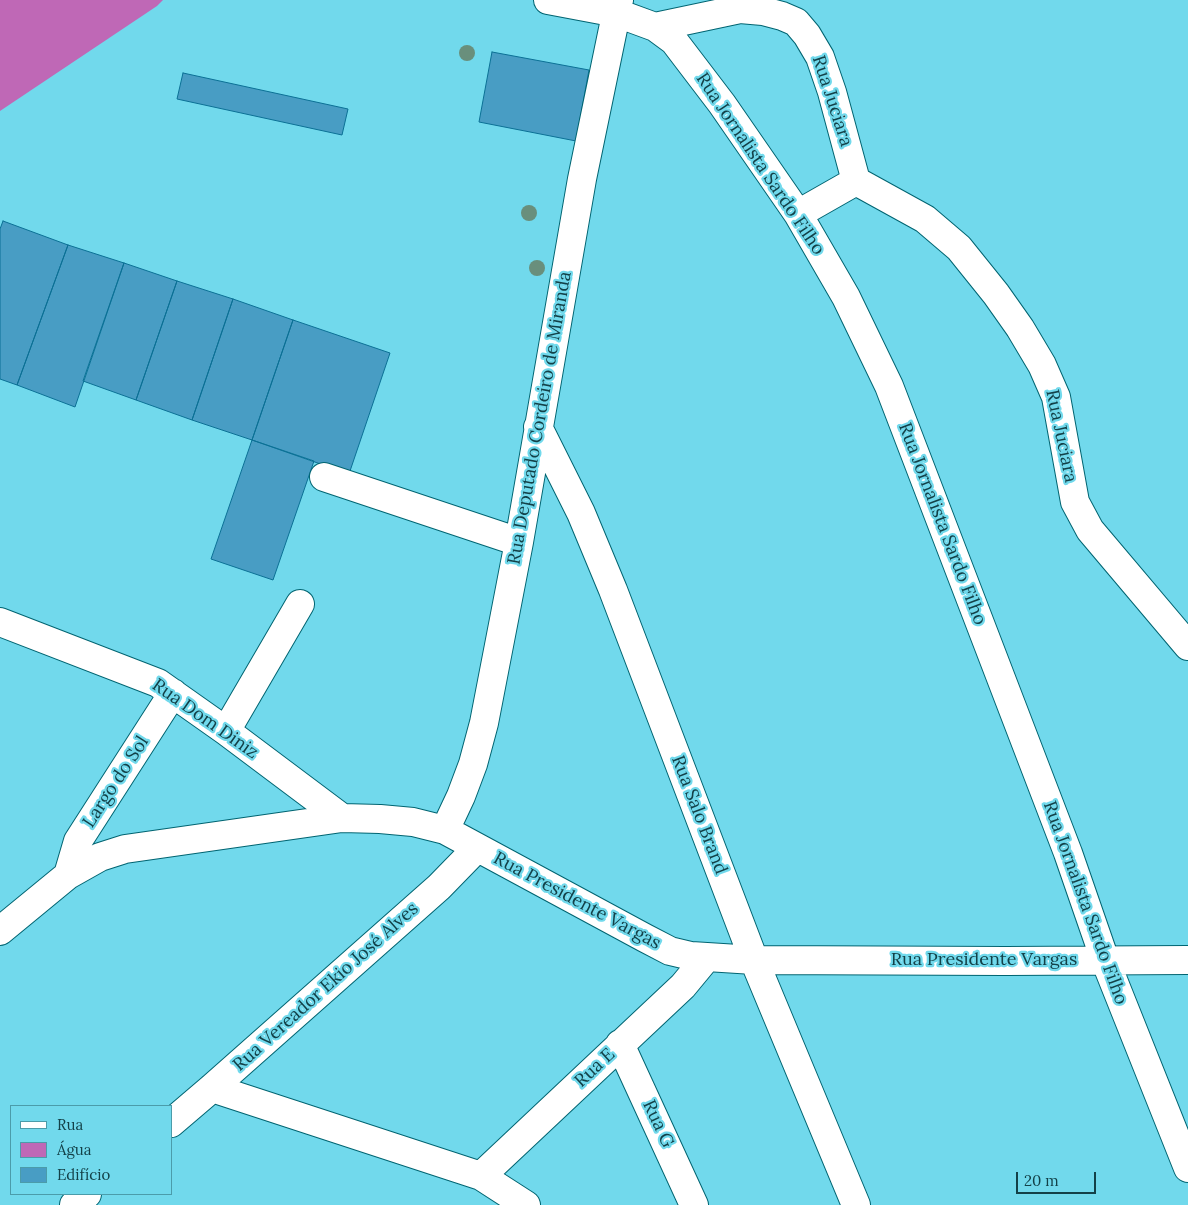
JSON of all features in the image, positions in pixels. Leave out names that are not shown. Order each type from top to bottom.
[{"type":"street","name":"Rua Jornalista Sardo Filho","points":[[548,0],[618,7],[654,27],[674,41],[722,104],[798,214],[846,298],[889,386],[1057,825],[1105,960],[1188,1168]]},
{"type":"street","name":"Rua Deputado Cordeiro de Miranda","points":[[445,830],[473,764],[484,723],[519,542],[582,179],[618,7]]},
{"type":"street","name":"Rua Juciara","points":[[654,27],[740,9],[763,11],[796,22],[807,35],[820,57],[832,92],[856,182],[925,219],[959,248],[996,294],[1020,328],[1042,365],[1056,397],[1075,502],[1090,530],[1188,646]]},
{"type":"street","points":[[798,214],[856,182]]},
{"type":"street","name":"Rua Salo Brand","points":[[538,427],[581,513],[613,590],[754,960],[856,1205]]},
{"type":"street","points":[[324,477],[519,542]]},
{"type":"street","points":[[226,732],[300,604]]},
{"type":"street","name":"Rua Dom Diniz","points":[[0,622],[158,683],[342,818]]},
{"type":"street","name":"Largo do Sol","points":[[68,875],[78,841],[173,693]]},
{"type":"street","name":"Rua Presidente Vargas","points":[[0,931],[68,875],[100,857],[125,849],[342,818],[413,822],[445,830],[670,951],[691,956],[754,960],[1188,960]]},
{"type":"street","name":"Rua Vereador Ekio José Alves","points":[[172,1122],[439,887],[477,848]]},
{"type":"street","name":"Rua E","points":[[481,1176],[683,986],[707,957]]},
{"type":"street","name":"Rua G","points":[[620,1044],[694,1205]]},
{"type":"street","points":[[212,1088],[481,1176],[526,1205]]},
{"type":"street","points":[[74,1205],[86,1195]]},
{"type":"water","points":[[0,0],[163,0],[157,6],[0,111]]},
{"type":"building","points":[[492,52],[589,70],[576,141],[479,122]]},
{"type":"building","points":[[183,73],[348,109],[342,135],[177,99]]},
{"type":"building","points":[[3,221],[68,245],[17,385],[0,379],[0,229]]},
{"type":"building","points":[[68,245],[124,263],[75,407],[17,385]]},
{"type":"building","points":[[124,263],[177,281],[136,400],[83,381]]},
{"type":"building","points":[[177,281],[233,299],[192,420],[136,400]]},
{"type":"building","points":[[233,299],[293,320],[252,440],[192,420]]},
{"type":"building","points":[[293,320],[390,353],[349,474],[252,440]]},
{"type":"building","points":[[252,440],[314,461],[273,580],[211,559]]}]
